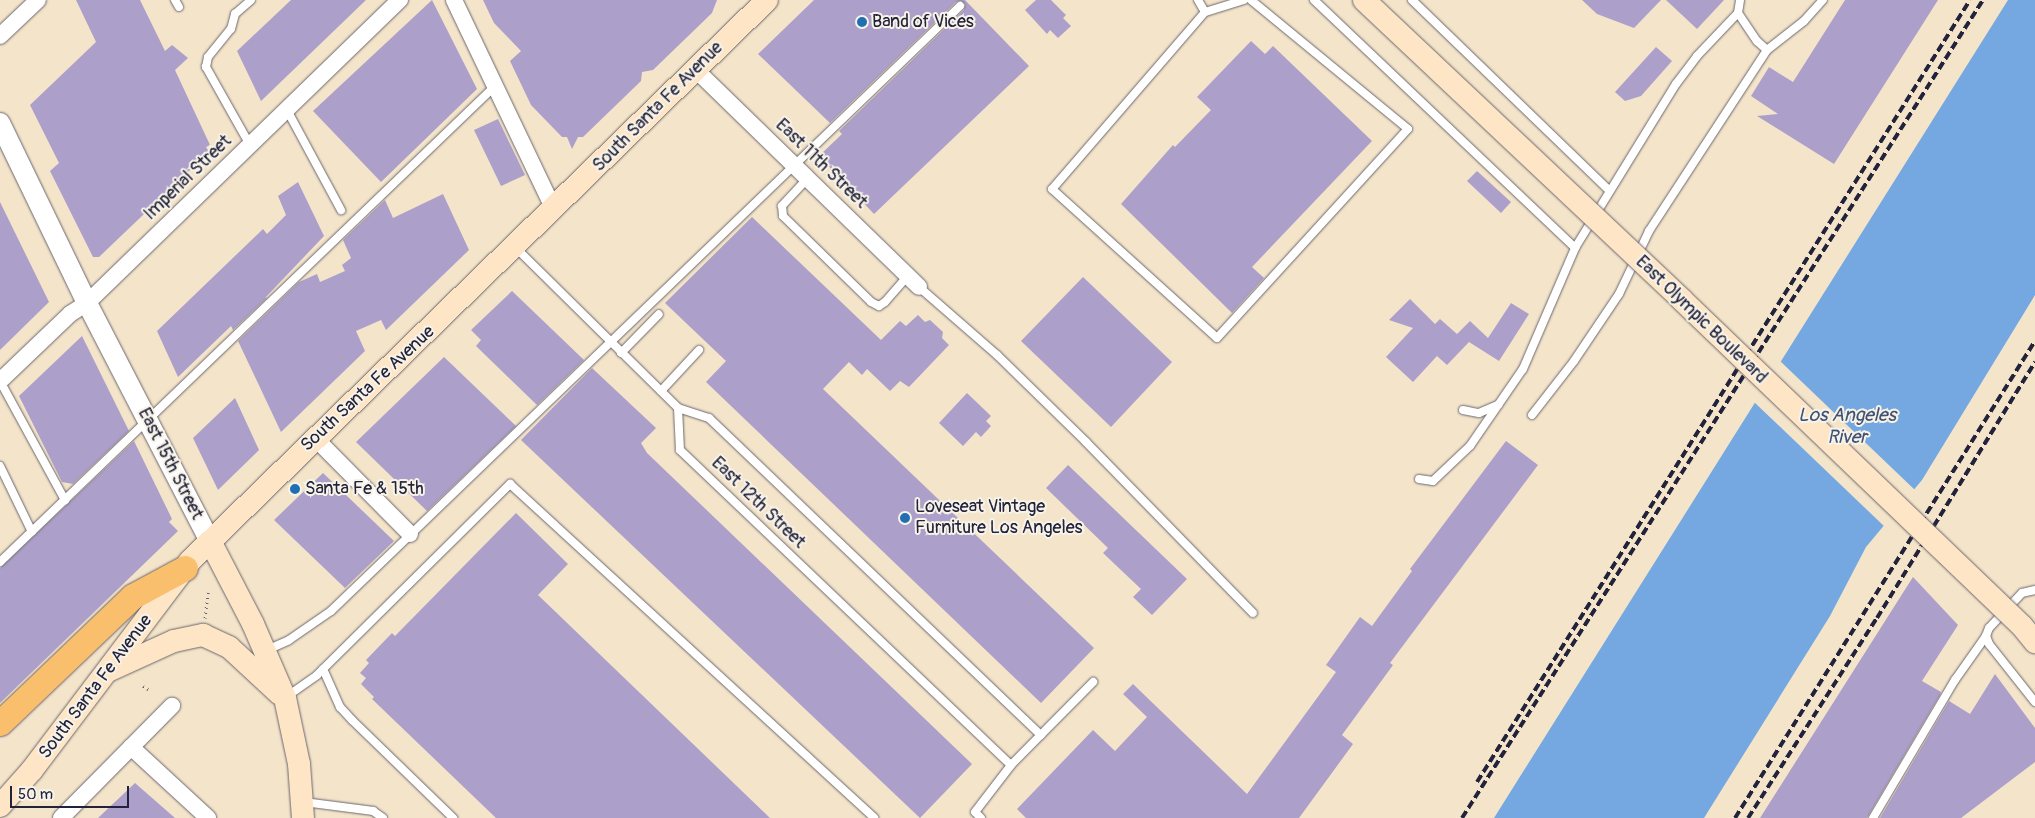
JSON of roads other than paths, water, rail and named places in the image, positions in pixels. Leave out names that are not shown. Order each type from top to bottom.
[{"type":"main road","name":"East Olympic Boulevard","points":[[1364,0],[2022,626],[2035,642]]},
{"type":"main road","name":"South Santa Fe Avenue","points":[[0,806],[32,770],[185,568],[315,438],[554,210],[696,70],[758,5]]},
{"type":"main road","name":"East 15th Street","points":[[211,543],[265,651],[285,698],[299,764],[303,810]]},
{"type":"main road","points":[[0,723],[133,596],[185,568]]},
{"type":"main road","points":[[109,670],[174,641],[203,635],[228,647],[285,698]]},
{"type":"street","points":[[0,36],[38,0]]},
{"type":"street","name":"Imperial Street","points":[[0,381],[70,314],[87,303],[400,0]]},
{"type":"street","points":[[454,0],[554,210]]},
{"type":"street","name":"East 11th Street","points":[[696,70],[914,281]]},
{"type":"street","name":"East 15th Street","points":[[1,126],[87,303],[211,543]]},
{"type":"street","points":[[315,438],[410,534]]},
{"type":"street","points":[[61,818],[172,706]]},
{"type":"street","points":[[131,747],[208,818]]},
{"type":"lane","points":[[250,145],[206,67],[208,57],[231,29],[235,14],[251,0]]},
{"type":"lane","points":[[1198,0],[1205,12]]},
{"type":"lane","points":[[1244,0],[1205,12],[1052,189],[1217,338],[1408,129],[1251,0]]},
{"type":"lane","points":[[1314,0],[1575,248]]},
{"type":"lane","points":[[1412,0],[1609,190]]},
{"type":"lane","points":[[1419,479],[1434,480],[1470,446],[1523,369],[1575,248],[1609,190],[1676,84],[1697,56],[1738,13],[1740,0]]},
{"type":"lane","points":[[1532,415],[1574,361],[1619,294],[1650,231],[1767,50],[1804,21],[1823,0]]},
{"type":"lane","points":[[265,651],[289,640],[331,611],[611,343],[793,164],[960,6]]},
{"type":"lane","points":[[1738,13],[1757,41],[1767,50]]},
{"type":"lane","points":[[1,558],[32,532],[495,86]]},
{"type":"lane","points":[[287,110],[341,210]]},
{"type":"lane","points":[[807,178],[782,206],[783,216],[859,290],[879,306],[914,281],[997,355],[1253,613]]},
{"type":"lane","points":[[516,247],[678,408],[709,418],[1040,735]]},
{"type":"lane","points":[[622,353],[659,314]]},
{"type":"lane","points":[[660,391],[699,350]]},
{"type":"lane","points":[[0,381],[65,500]]},
{"type":"lane","points":[[1463,410],[1479,413],[1498,405]]},
{"type":"lane","name":"East 12th Street","points":[[678,408],[680,450],[1011,765]]},
{"type":"lane","points":[[0,466],[32,532]]},
{"type":"lane","points":[[285,698],[323,669],[510,484],[874,818]]},
{"type":"lane","points":[[1873,818],[1955,680],[1986,636],[1989,628],[2022,593],[2035,590]]},
{"type":"lane","points":[[1986,636],[1989,644],[2035,702]]},
{"type":"lane","points":[[323,669],[340,707],[453,818]]},
{"type":"lane","points":[[981,818],[974,812],[1011,765],[1093,682]]},
{"type":"lane","points":[[303,810],[374,811],[383,818]]},
{"type":"water","name":"Los Angeles River","points":[[2008,0],[2035,0],[2035,295],[1922,480],[1866,547],[1830,616],[1704,818],[1494,818]]},
{"type":"railway","points":[[1477,782],[1970,0]]},
{"type":"railway","points":[[1462,818],[1983,0]]},
{"type":"railway","points":[[1735,818],[2035,341]]},
{"type":"railway","points":[[1748,818],[1877,618],[2035,362]]},
{"type":"place","name":"Band of Vices","points":[[862,22]]},
{"type":"place","name":"Santa Fe & 15th","points":[[295,489]]},
{"type":"place","name":"Loveseat Vintage Furniture Los Angeles","points":[[905,518]]}]
